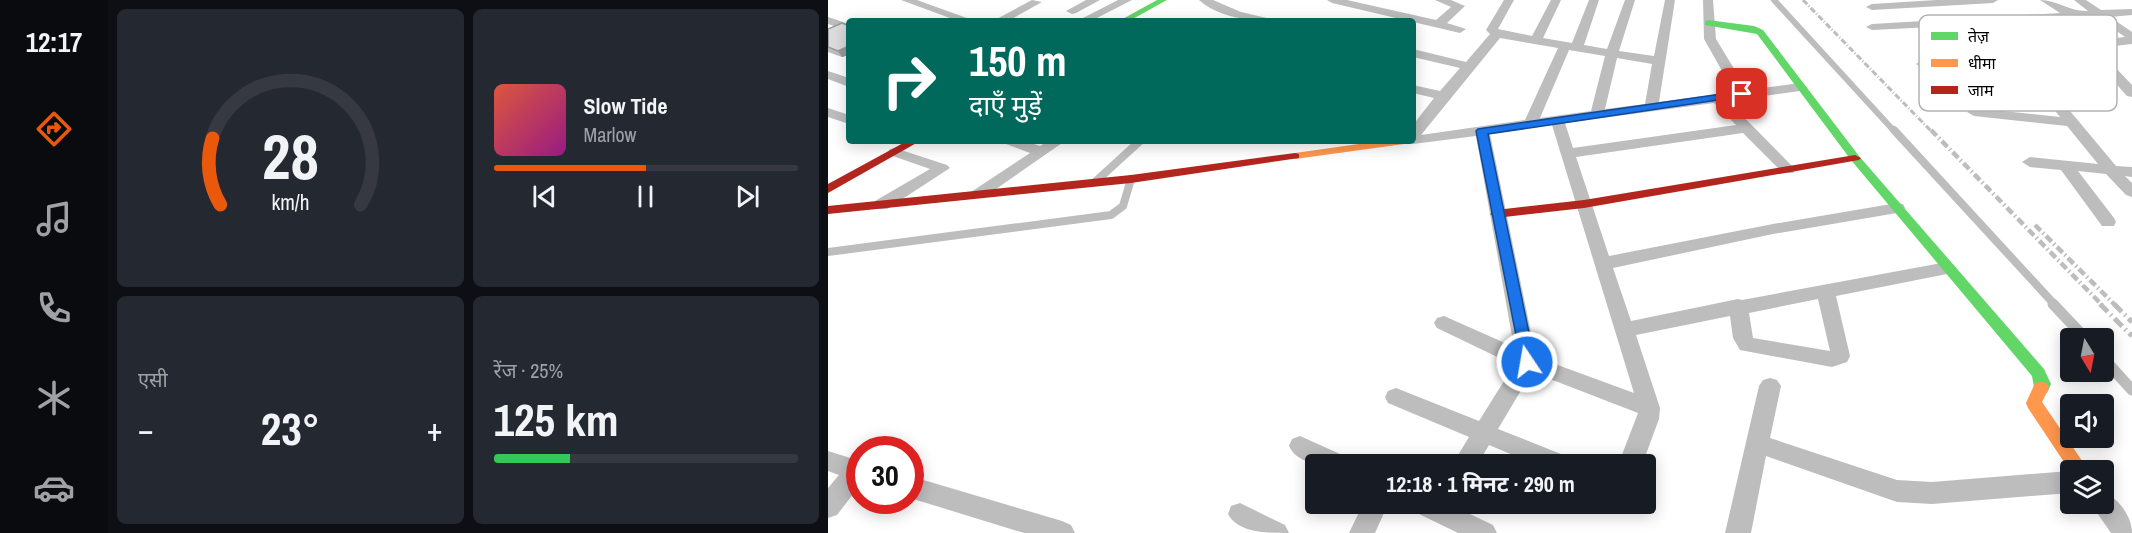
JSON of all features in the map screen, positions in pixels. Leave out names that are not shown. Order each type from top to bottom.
[{"type":"street","points":[[906,0],[960,18]]},
{"type":"street","points":[[1005,18],[1037,3],[1030,0]]},
{"type":"street","points":[[1072,11],[1095,0]]},
{"type":"street","points":[[1089,18],[1127,0]]},
{"type":"street","points":[[1129,18],[1163,0]]},
{"type":"street","points":[[1142,18],[1175,0]]},
{"type":"street","points":[[1204,0],[1238,15],[1252,18]]},
{"type":"street","points":[[1332,0],[1412,18]]},
{"type":"street","points":[[1439,24],[1460,6],[1440,0]]},
{"type":"street","points":[[1509,0],[1492,30],[1497,34],[1659,61]]},
{"type":"street","points":[[1535,40],[1556,0]]},
{"type":"street","points":[[1530,124],[1594,0]]},
{"type":"street","points":[[1597,116],[1612,53],[1630,0]]},
{"type":"street","points":[[1651,107],[1670,0]]},
{"type":"street","points":[[1708,0],[1708,23],[1712,43],[1742,94]]},
{"type":"street","points":[[1868,4],[1993,0]]},
{"type":"street","points":[[2045,0],[2072,15],[2132,11]]},
{"type":"street","points":[[2079,0],[2098,14]]},
{"type":"street","points":[[2120,0],[2132,11]]},
{"type":"street","points":[[1868,4],[1908,36]]},
{"type":"street","points":[[1416,19],[1460,29]]},
{"type":"street","points":[[828,20],[846,27]]},
{"type":"street","points":[[1708,23],[1757,30],[1855,158],[2038,373],[2043,384],[2034,401],[2035,406],[2072,460]]},
{"type":"street","points":[[1872,27],[1919,24]]},
{"type":"street","points":[[2117,27],[2130,36]]},
{"type":"street","points":[[1416,131],[1497,34]]},
{"type":"street","points":[[1416,54],[1468,66]]},
{"type":"street","points":[[828,75],[846,82]]},
{"type":"street","points":[[2117,77],[2132,93]]},
{"type":"street","points":[[1416,140],[1800,87]]},
{"type":"street","points":[[1416,90],[1443,96]]},
{"type":"street","points":[[1717,99],[1788,170]]},
{"type":"street","points":[[2062,111],[2110,170],[2132,192]]},
{"type":"street","points":[[828,112],[846,119]]},
{"type":"street","points":[[1974,112],[2071,122]]},
{"type":"street","points":[[1557,120],[1570,153],[1602,264],[1649,408],[1648,420],[1634,454]]},
{"type":"street","points":[[1570,153],[1745,129]]},
{"type":"street","points":[[1470,454],[1527,362],[1496,214],[1482,131]]},
{"type":"street","points":[[1019,144],[1041,152]]},
{"type":"street","points":[[977,195],[1053,144]]},
{"type":"street","points":[[828,210],[1131,179],[1382,144]]},
{"type":"street","points":[[828,180],[897,146]]},
{"type":"street","points":[[828,189],[897,146]]},
{"type":"street","points":[[881,205],[942,168],[897,146]]},
{"type":"street","points":[[1496,214],[1584,204],[1855,158]]},
{"type":"street","points":[[2030,162],[2132,172]]},
{"type":"street","points":[[2065,165],[2108,222]]},
{"type":"street","points":[[1602,264],[1773,229],[1897,208]]},
{"type":"street","points":[[1623,330],[1738,306],[1947,268]]},
{"type":"street","points":[[1738,306],[1743,338],[1747,345],[1832,359],[1840,356],[1840,351],[1826,291]]},
{"type":"street","points":[[1444,323],[1527,362],[1649,408]]},
{"type":"street","points":[[1740,532],[1770,386]]},
{"type":"street","points":[[1396,397],[1535,454]]},
{"type":"street","points":[[1759,444],[1897,491],[1932,493],[2060,483]]},
{"type":"street","points":[[1300,446],[1317,454]]},
{"type":"street","points":[[828,461],[846,467]]},
{"type":"street","points":[[828,507],[846,485]]},
{"type":"street","points":[[924,491],[1062,533]]},
{"type":"street","points":[[1240,514],[1276,533]]},
{"type":"street","points":[[1362,533],[1371,514]]},
{"type":"street","points":[[1450,514],[1484,533]]},
{"type":"street","points":[[2111,514],[2126,533]]},
{"type":"lane","points":[[1774,0],[2076,328]]},
{"type":"lane","points":[[1095,182],[1137,144]]},
{"type":"lane","points":[[828,252],[1110,215],[1122,210],[1131,179]]},
{"type":"lane","points":[[2114,370],[2132,390]]},
{"type":"building","points":[[842,23],[846,25],[846,47],[838,51],[828,47],[828,29]]},
{"type":"railway","points":[[1803,0],[1932,132]]},
{"type":"railway","points":[[1931,130],[2102,305]]},
{"type":"railway","points":[[2035,225],[2132,322]]},
{"type":"railway","points":[[2100,304],[2132,336]]},
{"type":"traffic: fast","points":[[1129,18],[1163,0]]},
{"type":"traffic: fast","points":[[1708,23],[1754,29],[1760,32],[1855,158],[2038,373],[2043,384],[2041,388]]},
{"type":"traffic: slow","points":[[1295,156],[1382,144]]},
{"type":"traffic: slow","points":[[2041,388],[2034,403],[2073,460]]},
{"type":"traffic: jam","points":[[828,189],[910,144]]},
{"type":"traffic: jam","points":[[828,210],[1131,179],[1295,156]]},
{"type":"traffic: jam","points":[[1496,214],[1584,204],[1855,158]]},
{"type":"route","points":[[1527,362],[1496,214],[1482,131],[1742,94]]}]
